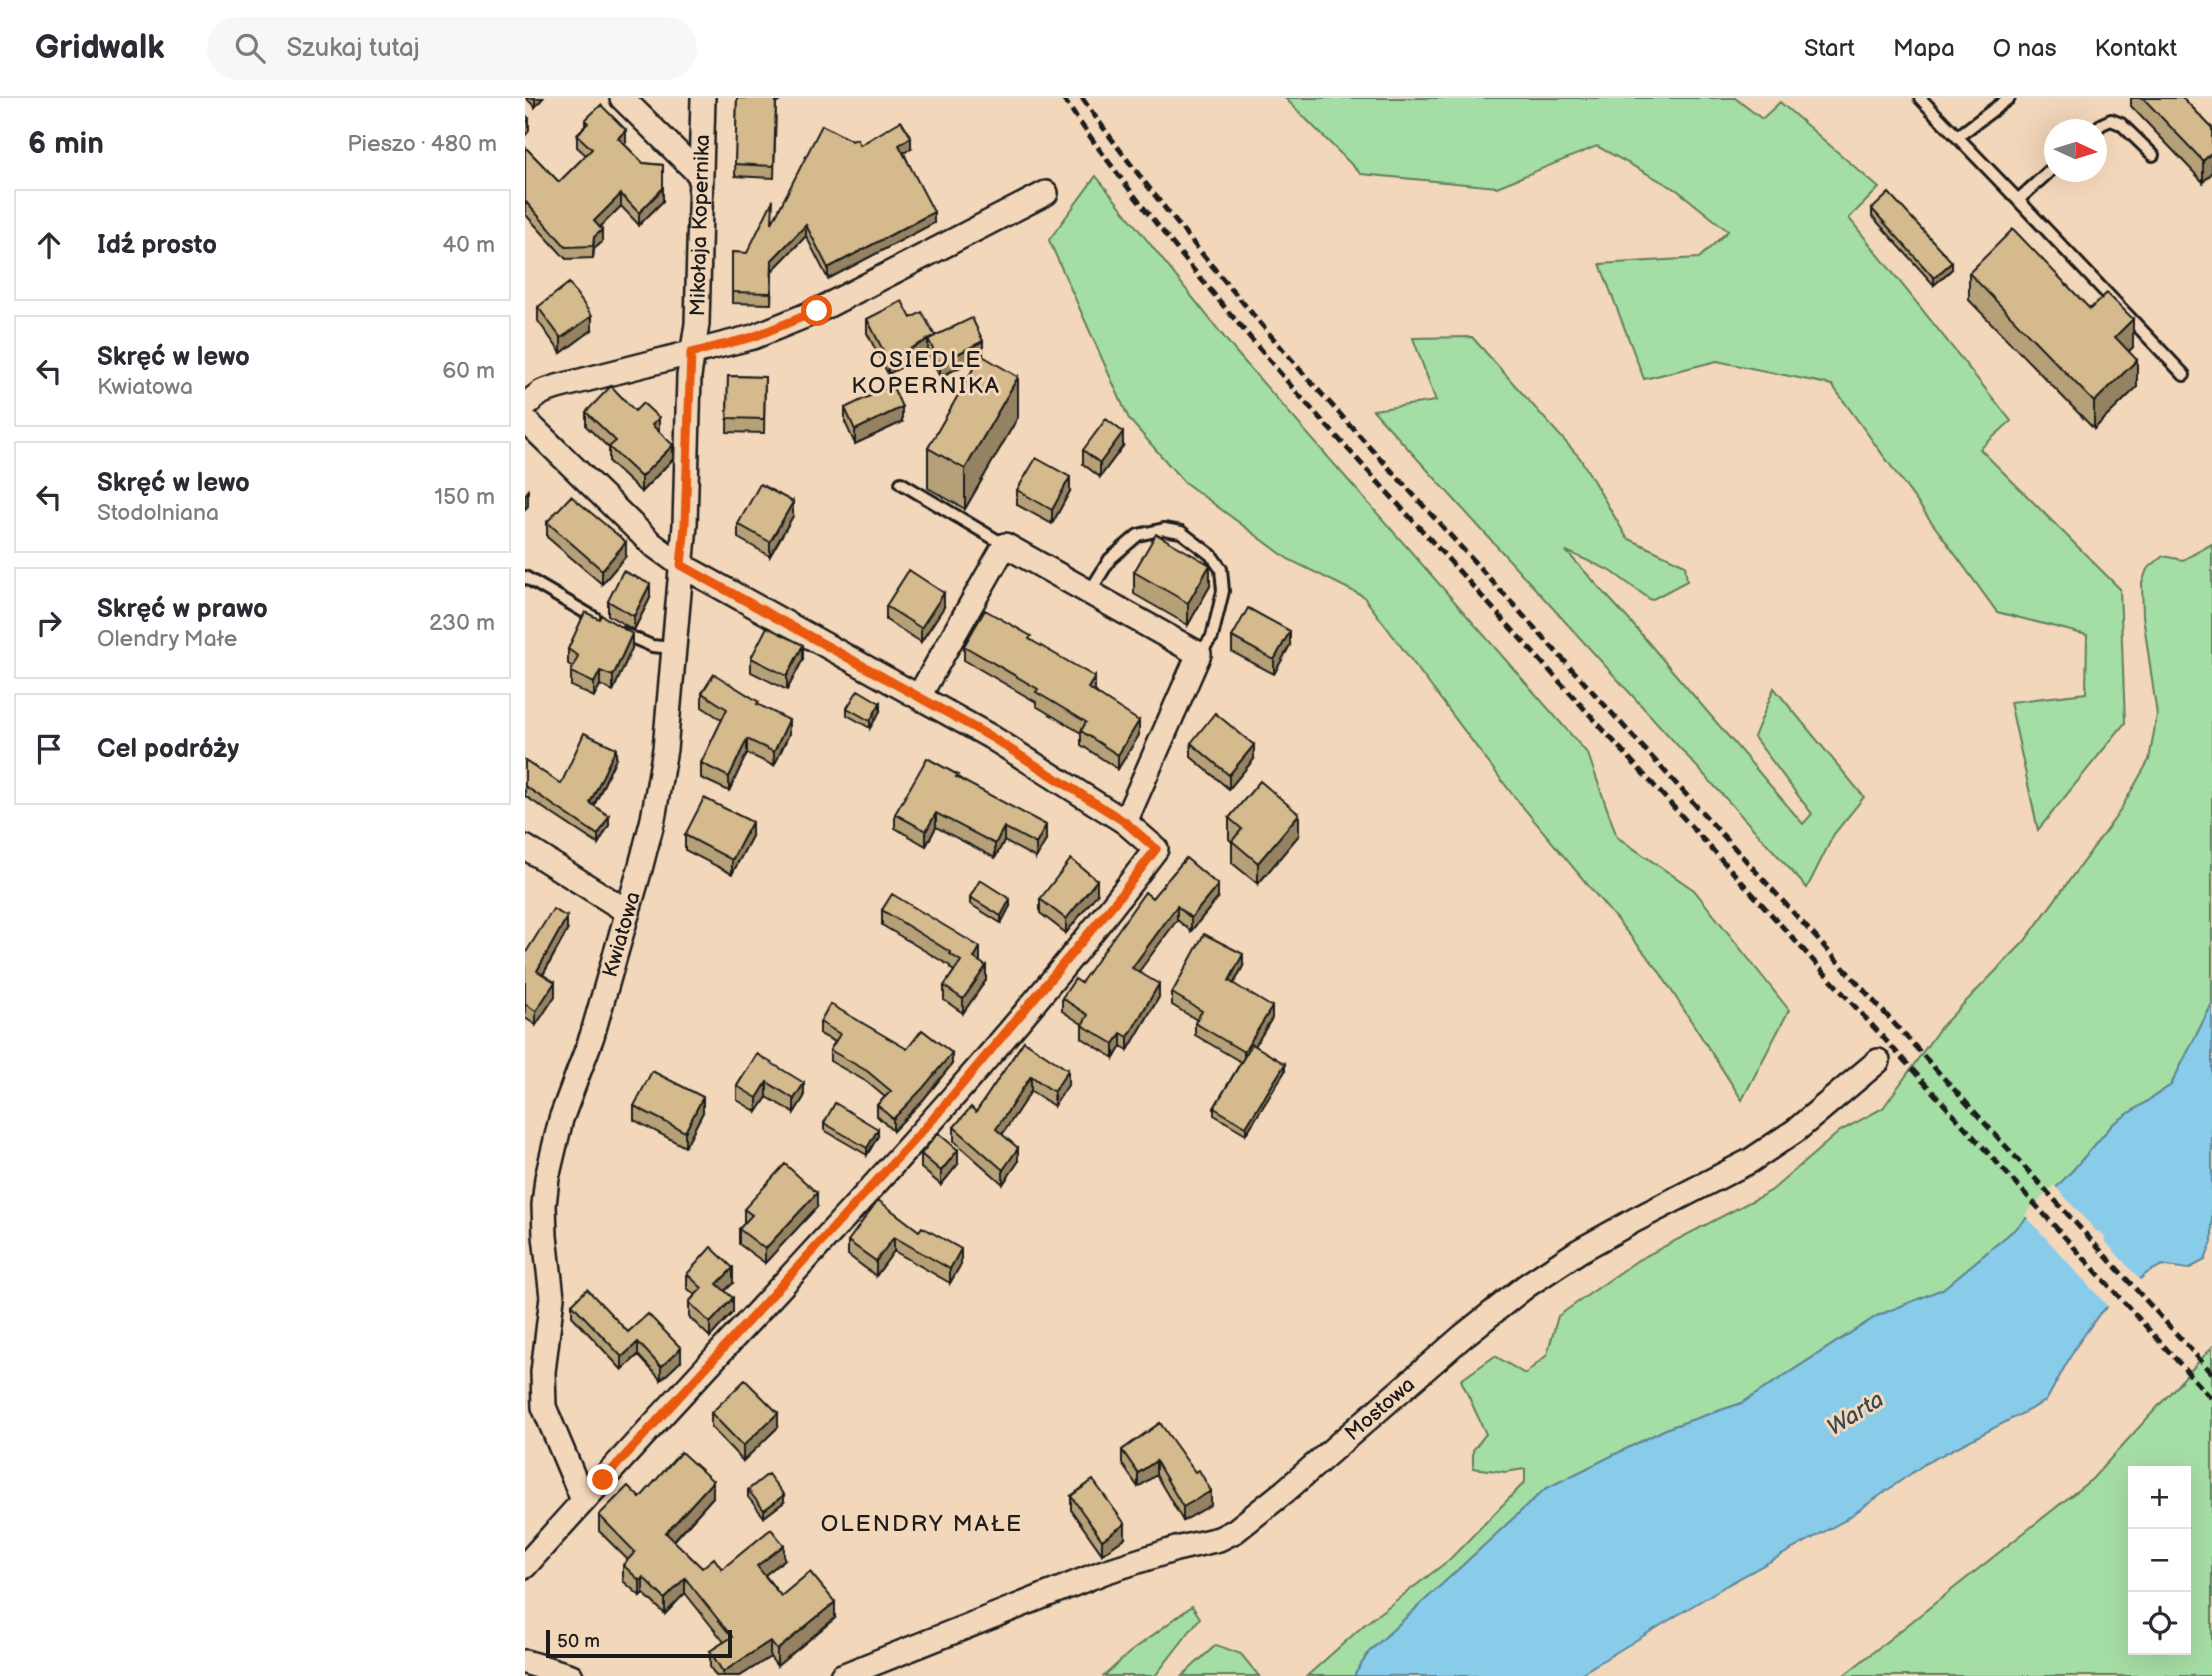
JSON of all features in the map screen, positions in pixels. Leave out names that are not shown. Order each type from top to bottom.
[{"type":"street","points":[[622,98],[700,175]]},
{"type":"street","name":"Mikołaja Kopernika","points":[[691,353],[697,324],[703,98]]},
{"type":"street","points":[[525,405],[542,392],[557,387],[753,337],[817,311],[1046,193]]},
{"type":"street","name":"Kwiatowa","points":[[583,1500],[544,1407],[543,1372],[552,1297],[544,1205],[547,1178],[561,1119],[591,1036],[628,912],[660,785],[685,525],[691,353]]},
{"type":"street","points":[[525,420],[652,544],[681,565],[991,737],[1125,822],[1156,849],[1111,907],[933,1119],[525,1566]]},
{"type":"street","points":[[919,696],[1005,545],[1199,654],[1125,822]]},
{"type":"street","points":[[525,847],[628,912]]},
{"type":"street","name":"Mostowa","points":[[842,1676],[1104,1572],[1176,1549],[1219,1539],[1235,1531],[1285,1492],[1463,1336],[1526,1286],[1579,1251],[1750,1161],[1795,1131],[1878,1060]]},
{"type":"street","points":[[525,1662],[571,1676]]},
{"type":"lane","points":[[1920,98],[2184,375]]},
{"type":"lane","points":[[1957,137],[2009,98]]},
{"type":"lane","points":[[2107,122],[2111,120],[2121,124],[2153,155]]},
{"type":"lane","points":[[2018,200],[2044,176]]},
{"type":"lane","points":[[901,483],[1005,545]]},
{"type":"lane","points":[[1089,593],[1110,559],[1138,535],[1164,529],[1181,532],[1210,555],[1221,569],[1223,591],[1212,637],[1199,654]]},
{"type":"lane","points":[[525,578],[601,622]]},
{"type":"lane","points":[[613,628],[652,646],[673,648]]},
{"type":"green space","points":[[1285,98],[1735,98],[1762,119],[1780,102],[1879,188],[1849,218],[2011,421],[1980,449],[2120,589],[2125,723],[2038,830],[2010,702],[2086,693],[2087,635],[1997,612],[1832,385],[1717,361],[1644,379],[1600,264],[1699,258],[1728,231],[1677,190],[1597,146],[1497,187],[1361,174]]},
{"type":"green space","points":[[1096,176],[1236,352],[1588,754],[1617,837],[1694,890],[1789,1010],[1742,1100],[1657,968],[1512,794],[1363,596],[1288,559],[1183,481],[1129,419],[1049,240]]},
{"type":"green space","points":[[1472,337],[1580,458],[1627,538],[1685,565],[1687,581],[1651,600],[1611,571],[1566,551],[1630,621],[1803,824],[1812,814],[1754,737],[1774,688],[1864,797],[1834,834],[1807,888],[1373,410],[1436,401],[1413,338]]},
{"type":"green space","points":[[2212,544],[2212,1004],[2171,1085],[2113,1124],[2020,1225],[1943,1289],[1877,1316],[1742,1403],[1668,1428],[1545,1489],[1369,1652],[1354,1676],[1307,1676],[1364,1625],[1449,1560],[1525,1482],[1525,1469],[1505,1472],[1473,1468],[1473,1450],[1486,1434],[1461,1380],[1495,1356],[1525,1374],[1547,1355],[1558,1316],[1638,1260],[1771,1191],[1840,1131],[1883,1108],[1940,1028],[2024,942],[2118,814],[2149,760],[2157,715],[2143,616],[2142,583],[2147,569],[2163,556],[2183,560]]},
{"type":"green space","points":[[2212,1347],[2212,1676],[1843,1676],[2092,1479]]},
{"type":"green space","points":[[1192,1606],[1200,1618],[1155,1676],[1104,1676],[1129,1653]]},
{"type":"green space","points":[[1216,1645],[1241,1654],[1259,1676],[1182,1676]]},
{"type":"water","name":"Warta","points":[[2212,1004],[2212,1242],[2205,1260],[2188,1269],[2162,1265],[2147,1273],[2100,1313],[2075,1348],[2046,1401],[1926,1463],[1842,1522],[1727,1585],[1577,1676],[1354,1676],[1369,1652],[1545,1489],[1668,1428],[1742,1403],[1877,1316],[1943,1289],[2020,1225],[2113,1124],[2171,1085]]},
{"type":"pier","points":[[2054,1185],[2097,1232],[2106,1238],[2104,1240],[2142,1282],[2110,1309],[2025,1215]]},
{"type":"building","points":[[737,98],[776,100],[774,166],[735,164]]},
{"type":"building","points":[[2143,98],[2183,98],[2212,128],[2212,152],[2203,161]]},
{"type":"building","points":[[601,105],[626,130],[618,138],[643,163],[663,165],[663,188],[639,213],[621,194],[594,221],[602,230],[594,237],[593,246],[566,247],[525,201],[525,147],[559,182],[592,149],[577,135],[588,123],[585,120]]},
{"type":"building","points":[[901,121],[911,137],[899,145],[934,212],[828,268],[806,225],[772,260],[771,293],[732,292],[732,252],[747,253],[773,200],[772,223],[822,125],[852,141],[857,139],[860,145]]},
{"type":"building","points":[[1889,193],[1952,262],[1934,278],[1872,209]]},
{"type":"building","points":[[2013,229],[2090,309],[2107,293],[2133,319],[2115,337],[2137,360],[2094,402],[1969,273]]},
{"type":"building","points":[[569,283],[592,316],[561,338],[538,307]]},
{"type":"building","points":[[902,301],[911,318],[922,312],[935,336],[888,360],[867,319]]},
{"type":"building","points":[[972,318],[983,341],[940,363],[928,339]]},
{"type":"building","points":[[981,355],[1018,377],[965,469],[928,448]]},
{"type":"building","points":[[728,376],[765,377],[764,419],[727,418]]},
{"type":"building","points":[[892,385],[902,407],[855,430],[845,408]]},
{"type":"building","points":[[611,386],[635,411],[643,403],[659,418],[652,425],[673,445],[641,477],[609,447],[616,441],[586,412]]},
{"type":"building","points":[[1106,419],[1123,432],[1100,463],[1083,450]]},
{"type":"building","points":[[1036,458],[1070,477],[1052,510],[1017,490]]},
{"type":"building","points":[[760,484],[793,502],[770,542],[738,524]]},
{"type":"building","points":[[571,496],[626,542],[602,570],[547,522]]},
{"type":"building","points":[[1156,534],[1210,565],[1188,603],[1134,572]]},
{"type":"building","points":[[909,570],[944,593],[921,628],[886,606]]},
{"type":"building","points":[[623,571],[650,584],[634,616],[608,601]]},
{"type":"building","points":[[1248,608],[1290,631],[1274,660],[1232,637]]},
{"type":"building","points":[[985,610],[1095,677],[1088,688],[1139,721],[1118,755],[1081,731],[1086,722],[1036,692],[1038,689],[964,646]]},
{"type":"building","points":[[585,612],[599,619],[601,615],[632,634],[613,676],[600,671],[594,683],[571,672],[578,656],[568,649]]},
{"type":"building","points":[[767,627],[803,645],[787,676],[751,658]]},
{"type":"building","points":[[714,674],[759,702],[757,704],[789,720],[774,752],[747,739],[729,777],[701,763],[727,709],[702,693]]},
{"type":"building","points":[[858,690],[880,703],[870,721],[847,708]]},
{"type":"building","points":[[1215,713],[1254,745],[1229,775],[1191,743]]},
{"type":"building","points":[[584,733],[616,748],[590,803],[609,816],[598,835],[525,786],[525,760],[561,784]]},
{"type":"building","points":[[927,758],[958,775],[956,777],[1046,825],[1036,844],[1004,827],[995,844],[936,813],[926,831],[895,814]]},
{"type":"building","points":[[1260,781],[1299,814],[1258,863],[1232,841],[1242,829],[1229,818]]},
{"type":"building","points":[[704,798],[752,822],[732,860],[685,835]]},
{"type":"building","points":[[1186,858],[1218,885],[1191,918],[1177,906],[1132,968],[1159,984],[1128,1037],[1121,1033],[1114,1044],[1082,1025],[1088,1015],[1062,998],[1075,979],[1081,983],[1145,892],[1152,898]]},
{"type":"building","points":[[1071,859],[1097,880],[1066,919],[1040,899]]},
{"type":"building","points":[[980,880],[1010,899],[1001,916],[970,897]]},
{"type":"building","points":[[892,894],[980,947],[974,958],[986,966],[963,999],[944,986],[961,961],[882,910]]},
{"type":"building","points":[[553,909],[567,917],[537,971],[555,982],[536,1011],[525,1004],[525,954]]},
{"type":"building","points":[[1204,934],[1243,954],[1229,981],[1272,1007],[1244,1052],[1195,1023],[1202,1011],[1172,993]]},
{"type":"building","points":[[830,1004],[907,1049],[922,1030],[952,1053],[893,1119],[877,1105],[891,1091],[867,1071],[830,1050],[840,1034],[820,1022]]},
{"type":"building","points":[[1024,1041],[1068,1070],[1054,1092],[1031,1076],[996,1129],[1018,1148],[1003,1170],[954,1127],[971,1107],[976,1112]]},
{"type":"building","points":[[1252,1044],[1285,1064],[1246,1127],[1214,1108]]},
{"type":"building","points":[[757,1054],[804,1083],[794,1099],[767,1082],[757,1098],[737,1086]]},
{"type":"building","points":[[652,1071],[703,1097],[685,1132],[634,1106]]},
{"type":"building","points":[[835,1103],[878,1129],[867,1148],[824,1123]]},
{"type":"building","points":[[938,1133],[958,1150],[941,1171],[921,1154]]},
{"type":"building","points":[[785,1164],[817,1193],[765,1249],[739,1229],[752,1215],[744,1209]]},
{"type":"building","points":[[878,1200],[919,1231],[922,1227],[961,1249],[950,1269],[894,1237],[876,1261],[848,1241]]},
{"type":"building","points":[[711,1247],[733,1268],[717,1284],[733,1298],[710,1323],[689,1302],[702,1288],[687,1274]]},
{"type":"building","points":[[587,1289],[628,1332],[648,1314],[681,1348],[661,1367],[638,1342],[622,1357],[572,1304]]},
{"type":"building","points":[[745,1380],[778,1413],[743,1446],[711,1413]]},
{"type":"building","points":[[1160,1423],[1195,1472],[1199,1470],[1211,1491],[1183,1507],[1156,1461],[1138,1473],[1122,1450]]},
{"type":"building","points":[[681,1452],[713,1481],[666,1533],[702,1568],[714,1558],[722,1569],[771,1529],[784,1545],[757,1566],[781,1596],[810,1572],[835,1602],[777,1650],[770,1641],[723,1672],[710,1651],[732,1637],[685,1578],[665,1599],[643,1577],[640,1581],[623,1565],[635,1552],[599,1515],[628,1486],[640,1498]]},
{"type":"building","points":[[768,1474],[784,1495],[764,1510],[748,1490]]},
{"type":"building","points":[[1093,1480],[1125,1524],[1102,1540],[1071,1496]]},
{"type":"railway","points":[[1063,98],[1147,212],[1297,393],[2212,1399]]},
{"type":"railway","points":[[1082,98],[1164,206],[1309,380],[2212,1373]]},
{"type":"district","name":"OSIEDLE KOPERNIKA","points":[[926,372]]},
{"type":"district","name":"OLENDRY MAŁE","points":[[922,1523]]},
{"type":"route","points":[[603,1480],[933,1119],[1120,896],[1156,849],[1125,822],[991,737],[681,565],[685,525],[691,353],[753,337],[817,311]]}]
